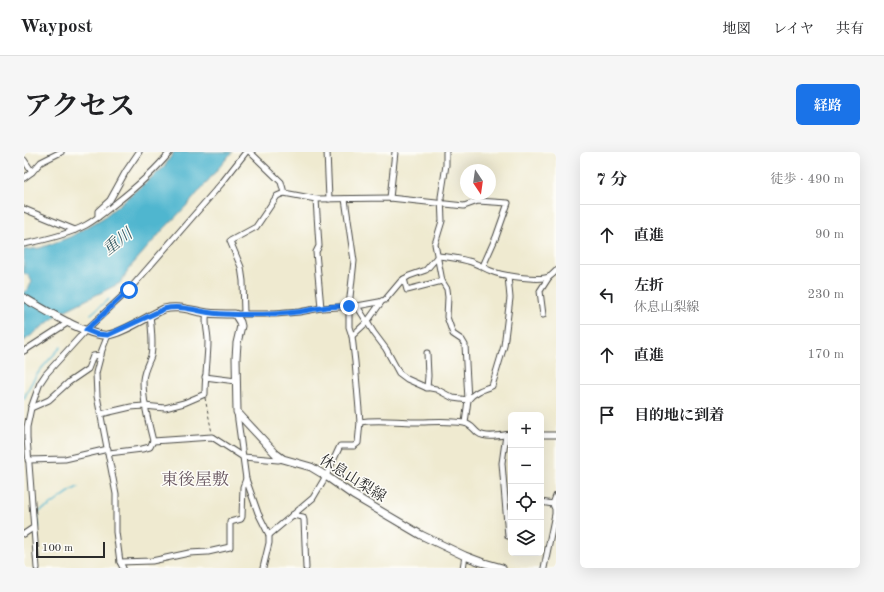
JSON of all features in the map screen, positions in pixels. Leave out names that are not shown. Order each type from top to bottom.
[{"type":"main road","points":[[24,298],[86,330],[96,334],[108,335],[118,332],[150,315],[172,307],[180,307],[206,313],[235,314],[241,326],[237,343],[237,412]]},
{"type":"main road","name":"休息山梨線","points":[[237,412],[276,454],[286,461],[306,465],[326,476],[420,535],[465,556],[502,568]]},
{"type":"street","points":[[24,178],[41,162],[59,152]]},
{"type":"street","points":[[98,217],[98,211],[110,200],[126,171],[139,152]]},
{"type":"street","points":[[24,244],[43,241],[85,226],[147,177],[170,152]]},
{"type":"street","points":[[36,568],[27,427],[31,408],[40,383],[46,374],[86,330],[129,290],[246,152]]},
{"type":"street","points":[[250,152],[281,182],[284,194]]},
{"type":"street","points":[[327,152],[329,199]]},
{"type":"street","points":[[390,198],[395,152]]},
{"type":"street","points":[[446,152],[446,165],[441,197],[442,221],[435,244],[442,281],[447,289],[447,317],[453,334],[462,340],[465,345],[468,400],[465,423]]},
{"type":"street","points":[[24,160],[32,172]]},
{"type":"street","points":[[244,314],[241,267],[230,241],[256,227],[277,196],[284,194],[316,199],[390,198],[464,206],[478,202],[508,203],[496,237],[483,266]]},
{"type":"street","points":[[316,199],[319,246],[316,252],[321,308]]},
{"type":"street","points":[[269,535],[312,498],[326,476],[340,446],[354,446],[358,443],[360,422],[352,336],[349,327],[349,306],[354,261],[345,199]]},
{"type":"street","points":[[24,209],[75,230]]},
{"type":"street","points":[[438,256],[457,258],[483,266],[490,271],[508,276],[536,278],[549,277]]},
{"type":"street","points":[[352,336],[367,322],[383,301],[404,279],[426,270],[438,256]]},
{"type":"street","points":[[542,315],[540,290],[549,277],[556,271]]},
{"type":"street","points":[[468,400],[472,395],[480,390],[492,386],[504,346],[510,298],[508,276]]},
{"type":"street","points":[[404,279],[407,290],[442,281]]},
{"type":"street","points":[[235,314],[283,313],[321,308],[357,306],[383,301]]},
{"type":"street","points":[[357,306],[386,349],[399,373],[407,379],[427,388],[436,389],[453,398],[468,400]]},
{"type":"street","points":[[101,414],[131,407],[144,406],[165,408],[184,403],[204,394],[208,342],[205,318],[206,313]]},
{"type":"street","points":[[28,460],[66,459],[108,451],[142,449],[150,447],[153,442],[144,406],[143,379],[145,368],[151,355],[150,315]]},
{"type":"street","points":[[24,351],[68,321]]},
{"type":"street","points":[[108,335],[96,373],[97,396],[116,494],[116,532],[120,562],[123,568]]},
{"type":"street","points":[[427,353],[427,388]]},
{"type":"street","points":[[31,408],[48,400],[69,382],[88,369],[93,356],[101,355]]},
{"type":"street","points":[[205,377],[236,381]]},
{"type":"street","points":[[237,412],[246,479],[258,513],[269,535],[269,543],[263,568]]},
{"type":"street","points":[[360,422],[369,420],[417,422],[452,421],[470,425],[478,434],[481,435],[508,434],[502,463],[508,497]]},
{"type":"street","points":[[544,435],[556,435]]},
{"type":"street","points":[[153,442],[212,437],[243,457],[278,460],[283,459]]},
{"type":"street","points":[[120,562],[152,561],[189,553],[208,552],[230,548],[230,522],[241,519],[242,517],[243,487],[246,479]]},
{"type":"street","points":[[544,568],[555,514],[553,504],[556,496]]},
{"type":"street","points":[[544,502],[553,504]]},
{"type":"street","points":[[292,515],[303,517],[304,520],[306,535],[306,568]]},
{"type":"street","points":[[24,534],[33,528]]},
{"type":"street","points":[[463,568],[465,556]]},
{"type":"path","points":[[204,394],[212,437]]},
{"type":"water","name":"重川","points":[[174,152],[232,152],[191,201],[132,265],[120,283],[60,313],[24,341],[24,292],[32,282],[29,276],[24,273],[24,250],[40,248],[70,237],[103,218],[163,168]]},
{"type":"waterway","points":[[91,314],[109,299]]},
{"type":"waterway","points":[[24,399],[35,377],[61,347]]},
{"type":"waterway","points":[[37,528],[39,527],[39,512],[78,487]]},
{"type":"district","name":"東後屋敷","points":[[195,479]]},
{"type":"route","points":[[129,290],[86,330],[96,334],[108,335],[118,332],[150,315],[172,307],[180,307],[206,313],[275,314],[349,306]]}]
